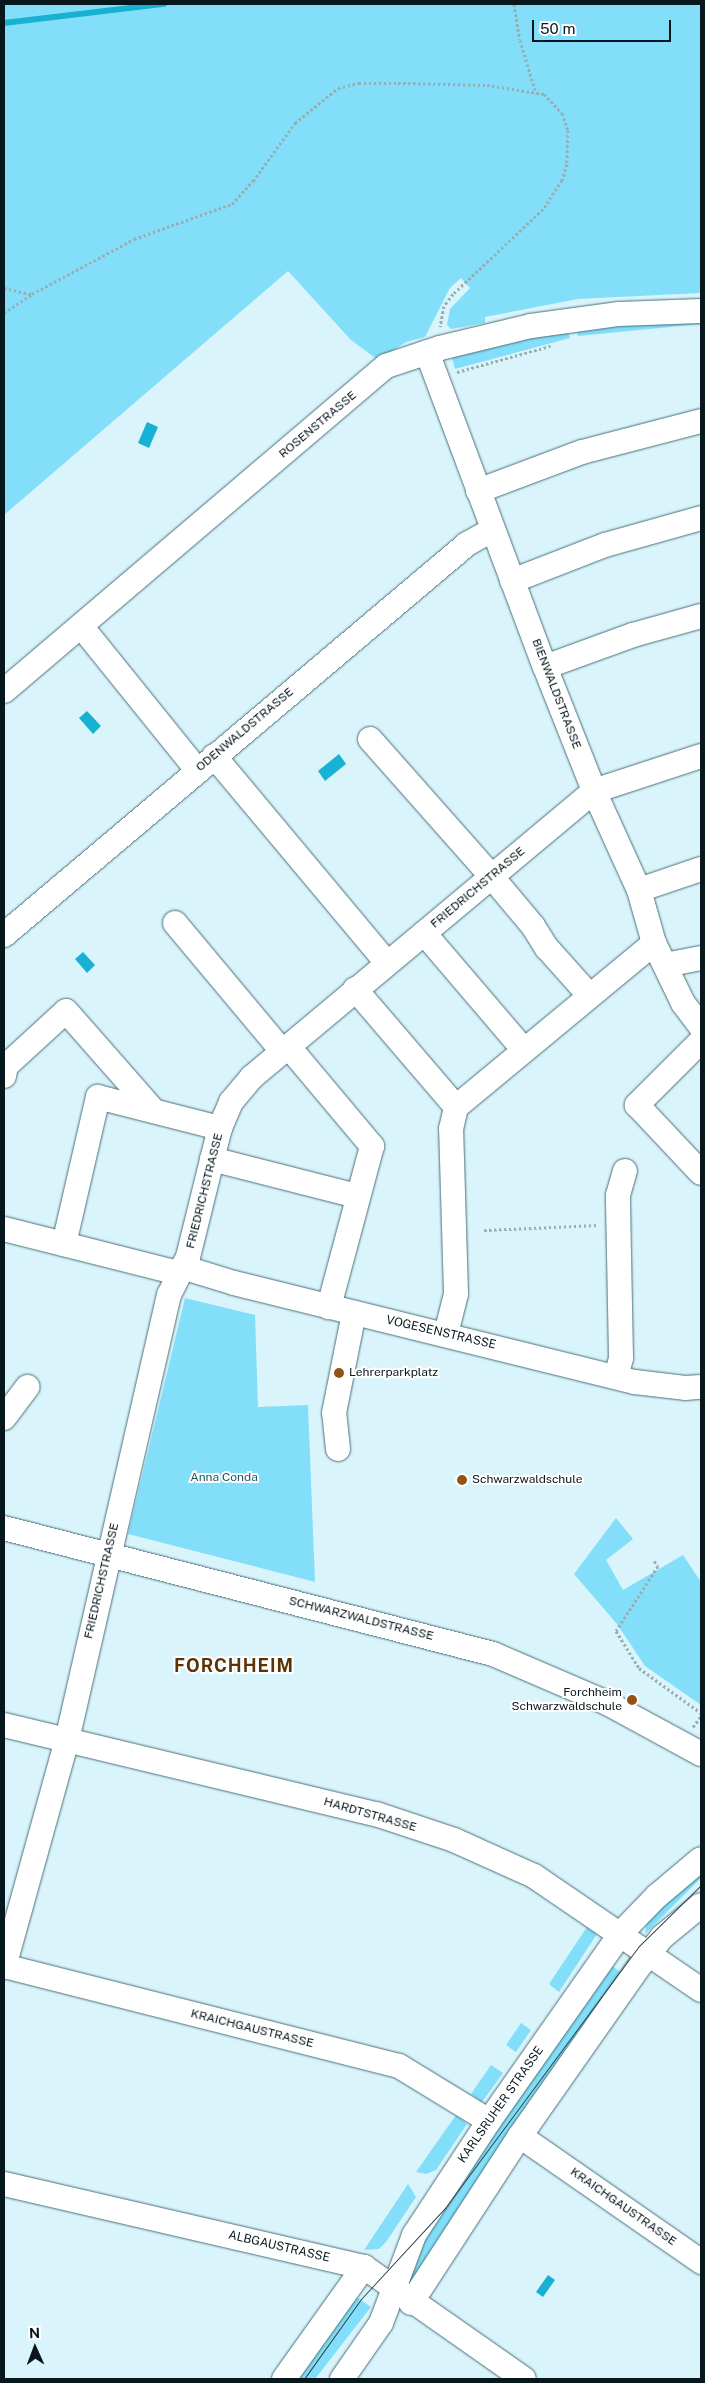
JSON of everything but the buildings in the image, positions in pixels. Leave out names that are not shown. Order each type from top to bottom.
[{"type":"street","name":"ROSENSTRASSE","points":[[4,691],[386,366],[433,350],[513,330],[578,318],[701,311]]},
{"type":"street","name":"BIENWALDSTRASSE","points":[[433,350],[436,378],[492,530],[594,791],[639,890],[654,943],[683,1003],[701,1027]]},
{"type":"street","points":[[478,491],[582,452],[701,421]]},
{"type":"street","points":[[512,581],[605,545],[701,518]]},
{"type":"street","name":"ODENWALDSTRASSE","points":[[4,935],[205,763],[467,544],[492,530]]},
{"type":"street","points":[[545,667],[633,635],[701,616]]},
{"type":"street","points":[[81,626],[386,963]]},
{"type":"street","points":[[370,739],[491,876],[533,926],[547,948],[589,995]]},
{"type":"street","name":"FRIEDRICHSTRASSE","points":[[4,1967],[67,1740],[108,1554],[169,1295],[188,1257],[220,1128],[240,1089],[355,989],[594,791],[701,756]]},
{"type":"street","points":[[639,890],[701,869]]},
{"type":"street","points":[[175,923],[372,1146],[357,1196],[329,1307]]},
{"type":"street","points":[[424,933],[523,1049]]},
{"type":"street","points":[[446,1334],[456,1294],[451,1129],[456,1107],[523,1049],[654,943]]},
{"type":"street","points":[[665,965],[701,958]]},
{"type":"street","points":[[355,989],[456,1107]]},
{"type":"street","points":[[4,1076],[6,1066],[66,1011],[152,1109]]},
{"type":"street","points":[[701,1041],[637,1105],[701,1173]]},
{"type":"street","points":[[64,1244],[98,1097],[152,1109],[220,1128]]},
{"type":"street","points":[[212,1159],[357,1196]]},
{"type":"street","points":[[616,1378],[622,1358],[618,1195],[625,1171]]},
{"type":"street","name":"VOGESENSTRASSE","points":[[4,1229],[446,1334],[616,1378],[657,1386],[701,1387]]},
{"type":"street","points":[[338,1449],[334,1413],[354,1313]]},
{"type":"street","points":[[4,1418],[27,1387]]},
{"type":"street","name":"SCHWARZWALDSTRASSE","points":[[4,1528],[493,1654],[609,1704],[701,1754]]},
{"type":"street","name":"HARDTSTRASSE","points":[[4,1725],[376,1814],[454,1840],[534,1876],[621,1933],[701,1990]]},
{"type":"street","name":"KARLSRUHER STRASSE","points":[[403,2296],[414,2235],[489,2121],[621,1933],[657,1896],[701,1859]]},
{"type":"street","name":"KARLSRUHER STRASSE","points":[[342,2379],[380,2323],[403,2296],[520,2136],[662,1937],[701,1905]]},
{"type":"street","name":"KRAICHGAUSTRASSE","points":[[4,1967],[399,2066],[489,2121]]},
{"type":"street","name":"KRAICHGAUSTRASSE","points":[[520,2136],[701,2262]]},
{"type":"street","name":"ALBGAUSTRASSE","points":[[4,2184],[364,2267],[524,2379]]},
{"type":"street","points":[[284,2379],[364,2267]]},
{"type":"path","points":[[514,4],[520,40],[535,90]]},
{"type":"path","points":[[4,312],[32,294],[134,239],[232,204],[253,181],[295,123],[338,88],[359,82],[535,90],[552,100],[562,113],[568,130],[567,164],[562,180],[542,209],[444,306],[439,319],[433,350]]},
{"type":"path","points":[[4,288],[32,294]]},
{"type":"path","points":[[436,378],[558,344]]},
{"type":"path","points":[[484,1230],[618,1224]]},
{"type":"path","points":[[654,1561],[658,1566],[616,1631],[639,1668],[701,1713]]},
{"type":"green space","points":[[4,4],[701,4],[701,293],[578,299],[485,317],[485,323],[451,329],[447,325],[450,309],[470,288],[461,278],[450,288],[425,337],[406,342],[378,360],[351,340],[288,271],[4,515]]},
{"type":"green space","points":[[701,320],[701,324],[578,336],[576,327]]},
{"type":"green space","points":[[568,329],[570,338],[455,369],[452,358],[492,344]]},
{"type":"green space","name":"Anna Conda","points":[[185,1298],[255,1315],[258,1407],[308,1405],[315,1582],[128,1534]]},
{"type":"green space","points":[[616,1518],[633,1539],[606,1560],[623,1590],[683,1555],[701,1582],[701,1705],[645,1666],[617,1624],[574,1574]]},
{"type":"green space","points":[[701,1870],[701,1878],[645,1934],[648,1915]]},
{"type":"green space","points":[[587,1927],[597,1934],[559,1992],[549,1984]]},
{"type":"green space","points":[[610,1964],[626,1977],[410,2286],[410,2276],[423,2238]]},
{"type":"green space","points":[[521,2023],[531,2030],[516,2052],[506,2045]]},
{"type":"green space","points":[[491,2065],[503,2073],[482,2102],[471,2094]]},
{"type":"green space","points":[[456,2115],[467,2124],[436,2170],[426,2174],[416,2172]]},
{"type":"green space","points":[[408,2184],[416,2197],[386,2242],[379,2249],[364,2250]]},
{"type":"green space","points":[[354,2295],[371,2307],[315,2379],[291,2379]]},
{"type":"shaded area","points":[[147,422],[158,427],[149,448],[138,443]]},
{"type":"shaded area","points":[[87,711],[101,726],[93,734],[79,718]]},
{"type":"shaded area","points":[[339,754],[346,764],[325,781],[318,771]]},
{"type":"shaded area","points":[[83,952],[95,965],[87,973],[75,959]]},
{"type":"shaded area","points":[[548,2275],[555,2280],[543,2297],[536,2292]]},
{"type":"waterway","points":[[4,23],[164,4]]},
{"type":"tram line","points":[[304,2379],[361,2299],[445,2208],[639,1946],[701,1885]]},
{"type":"place","name":"Lehrerparkplatz","points":[[339,1373]]},
{"type":"place","name":"Schwarzwaldschule","points":[[462,1480]]},
{"type":"place","name":"Forchheim Schwarzwaldschule","points":[[632,1700]]},
{"type":"district","name":"FORCHHEIM","points":[[234,1666]]}]
